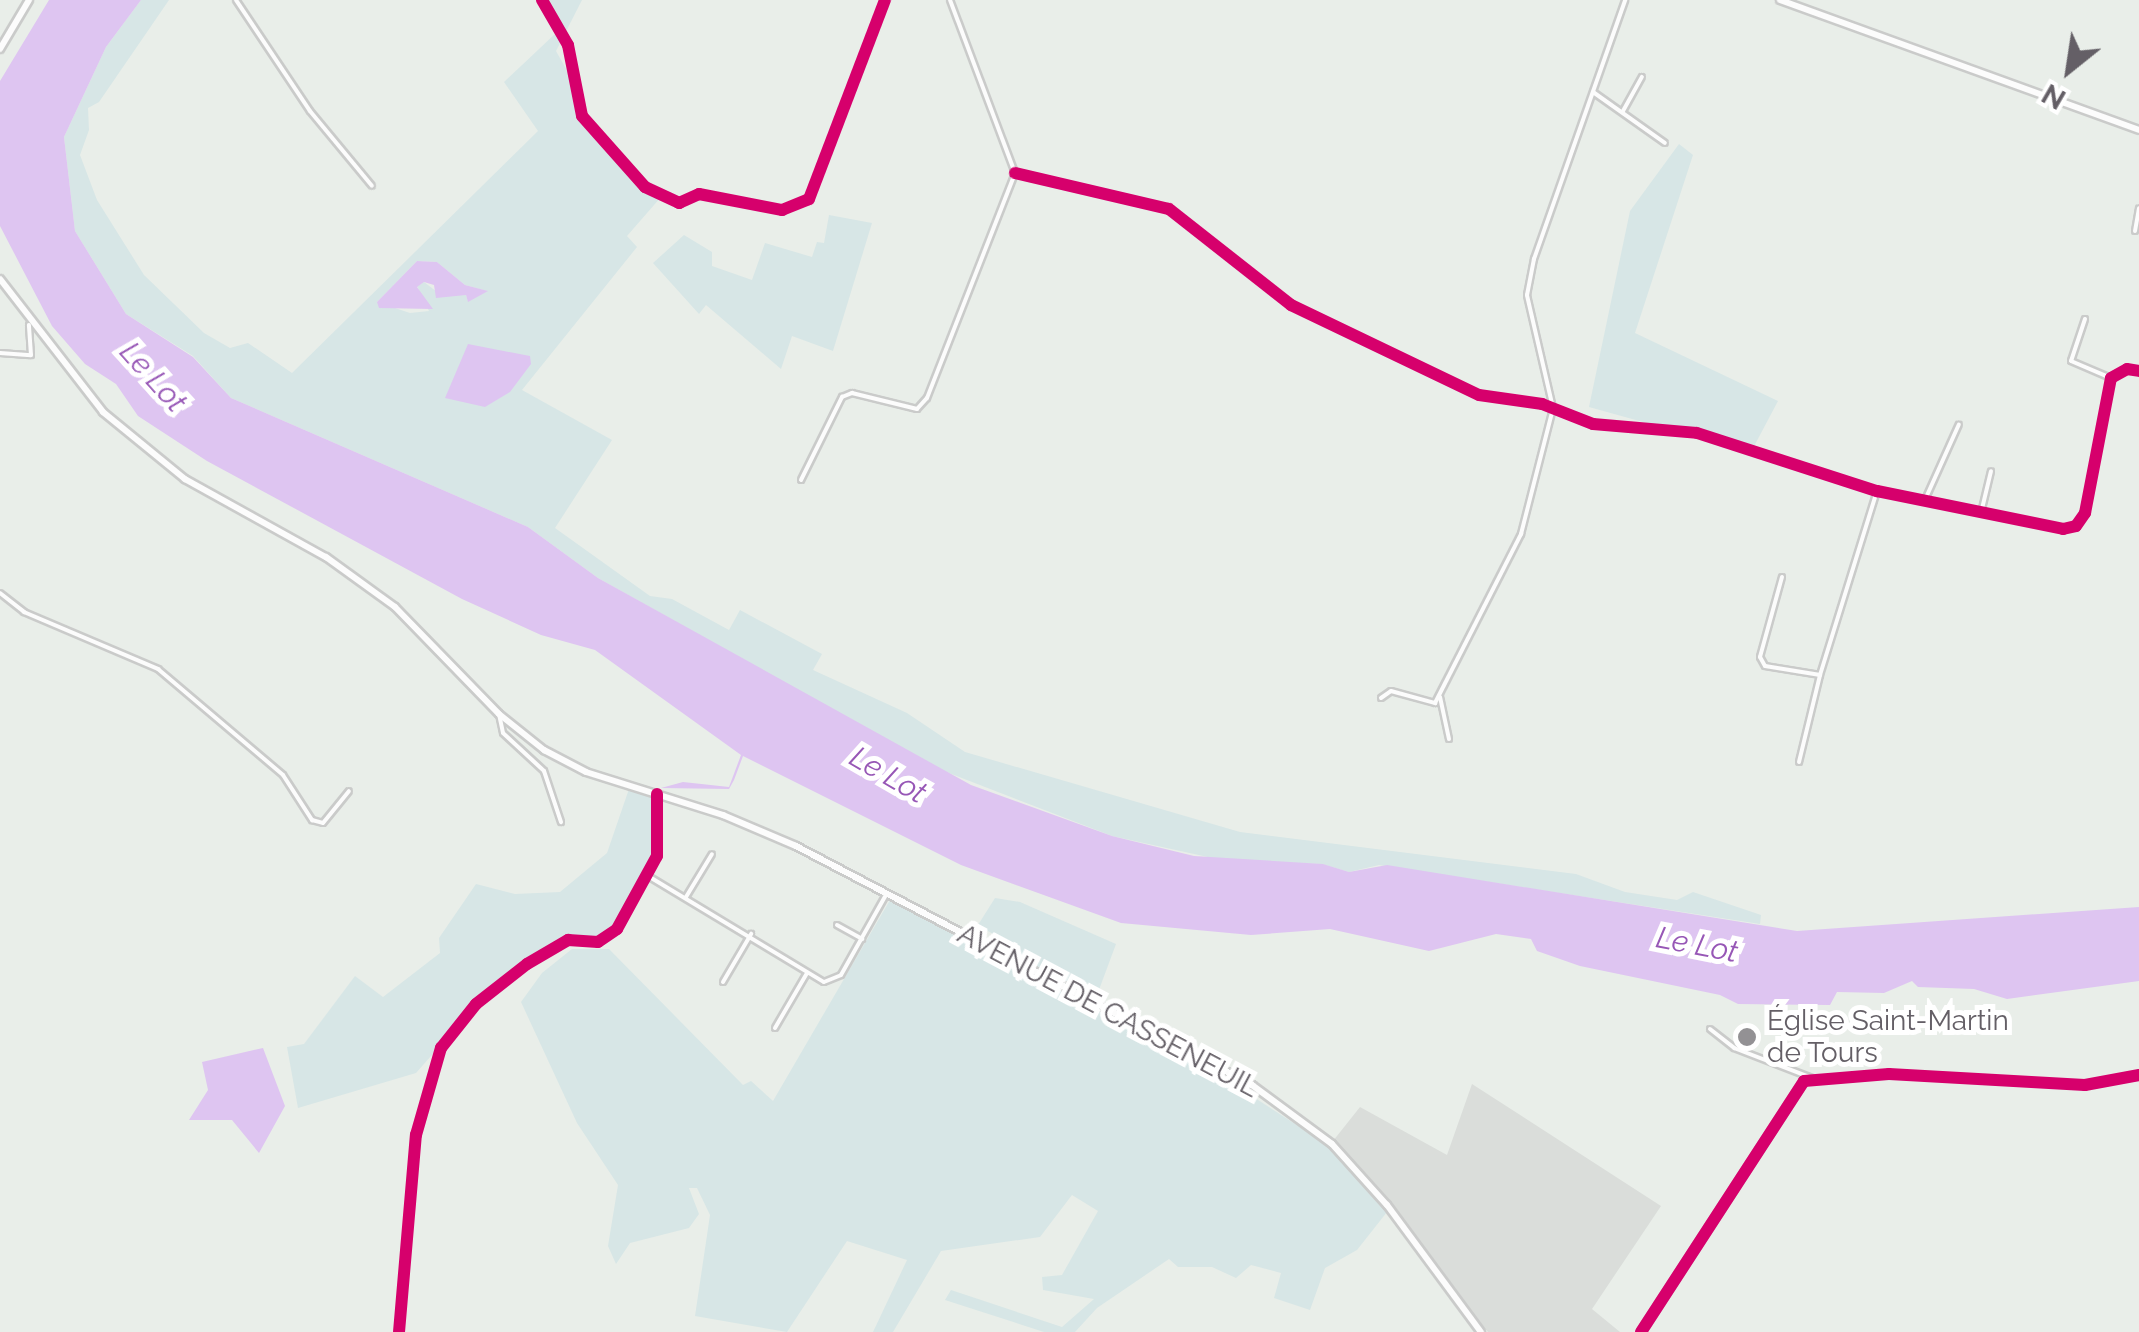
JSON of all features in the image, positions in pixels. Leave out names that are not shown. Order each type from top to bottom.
[{"type":"main road","points":[[0,50],[29,0]]},
{"type":"main road","points":[[1780,0],[2139,130]]},
{"type":"main road","name":"AVENUE DE CASSENEUIL","points":[[0,279],[30,325],[103,412],[185,479],[326,558],[395,607],[499,714],[544,750],[586,772],[796,846],[1268,1096],[1343,1156],[1480,1332]]},
{"type":"main road","points":[[1641,1332],[1727,1207],[1792,1093],[1812,1078],[1889,1074],[2057,1086],[2139,1075]]},
{"type":"street","points":[[236,0],[310,111],[372,186]]},
{"type":"street","points":[[542,0],[568,45],[582,116],[645,188],[679,203],[700,194],[782,210],[809,200],[885,0]]},
{"type":"street","points":[[800,480],[842,398],[852,393],[917,410],[927,398],[1015,173],[950,0]]},
{"type":"street","points":[[1381,698],[1392,691],[1430,704],[1440,697],[1514,554],[1552,408],[1528,296],[1545,218],[1626,0]]},
{"type":"street","points":[[1622,111],[1642,77]]},
{"type":"street","points":[[1594,92],[1665,144]]},
{"type":"street","points":[[1015,173],[1160,204],[1291,305],[1479,395],[1552,408],[1593,424],[1697,432],[1877,491],[1981,513],[2076,526],[2085,513],[2111,378],[2126,368],[2139,371]]},
{"type":"street","points":[[2135,231],[2139,208]]},
{"type":"street","points":[[2084,319],[2071,360],[2111,378]]},
{"type":"street","points":[[0,353],[31,355],[30,325]]},
{"type":"street","points":[[1924,502],[1959,424]]},
{"type":"street","points":[[1981,513],[1991,471]]},
{"type":"street","points":[[1799,762],[1820,676],[1877,491]]},
{"type":"street","points":[[1782,578],[1760,657],[1765,666],[1820,676]]},
{"type":"street","points":[[0,593],[24,612],[158,669],[284,775],[312,820],[322,823],[349,791]]},
{"type":"street","points":[[1440,697],[1449,739]]},
{"type":"street","points":[[499,714],[502,733],[544,771],[561,822]]},
{"type":"street","points":[[399,1332],[416,1135],[441,1048],[476,1004],[527,964],[568,940],[598,942],[617,929],[648,876],[659,838],[657,794]]},
{"type":"street","points":[[686,897],[712,854]]},
{"type":"street","points":[[648,876],[751,934],[807,973],[836,981],[887,893]]},
{"type":"street","points":[[836,924],[862,938]]},
{"type":"street","points":[[723,982],[751,934]]},
{"type":"street","points":[[775,1028],[807,973]]},
{"type":"street","points":[[1710,1029],[1734,1048],[1812,1078]]},
{"type":"shaded area","points":[[141,0],[169,0],[99,102],[88,108],[89,130],[80,155],[97,200],[144,275],[204,333],[230,348],[248,343],[292,373],[538,131],[504,82],[556,33],[538,0],[582,0],[556,51],[574,83],[579,113],[661,197],[627,236],[637,247],[522,390],[612,440],[555,528],[650,596],[672,599],[729,630],[740,610],[822,654],[813,670],[907,713],[965,752],[1240,832],[1576,874],[1625,892],[1677,900],[1693,892],[1761,915],[1760,924],[1379,865],[1349,872],[1322,864],[1226,861],[1112,836],[936,768],[598,578],[528,527],[231,398],[193,356],[126,314],[75,231],[64,137],[106,47]],"holes":[[[417,261],[437,262],[465,285],[487,291],[468,301],[466,295],[441,295],[424,282],[417,286],[429,311],[410,313],[377,302]]]},
{"type":"shaded area","points":[[1679,144],[1693,155],[1635,333],[1778,401],[1751,452],[1589,407],[1630,211]]},
{"type":"shaded area","points":[[829,215],[872,223],[833,351],[792,336],[781,369],[706,305],[699,314],[653,263],[684,235],[712,252],[712,266],[752,280],[765,243],[812,257],[817,242],[824,243]]},
{"type":"shaded area","points":[[630,786],[657,795],[659,838],[651,872],[617,929],[598,942],[568,940],[527,964],[476,1005],[416,1073],[298,1108],[287,1047],[304,1044],[355,976],[383,997],[440,953],[439,938],[476,884],[515,894],[560,892],[607,853]]},
{"type":"shaded area","points":[[995,898],[1020,902],[1116,944],[1093,1006],[1204,1065],[1329,1146],[1387,1212],[1357,1250],[1325,1268],[1310,1310],[1274,1298],[1281,1273],[1251,1265],[1236,1278],[1212,1267],[1178,1267],[1169,1259],[1097,1308],[1075,1332],[1044,1332],[945,1300],[951,1290],[1062,1327],[1094,1299],[1043,1290],[1042,1277],[1062,1275],[1098,1211],[1072,1195],[1040,1237],[941,1251],[893,1332],[873,1332],[907,1260],[847,1241],[787,1332],[695,1316],[710,1215],[697,1188],[689,1188],[699,1214],[689,1228],[630,1243],[616,1264],[608,1246],[618,1185],[577,1123],[521,1002],[542,973],[572,949],[609,949],[743,1085],[751,1081],[773,1101],[890,900],[1008,960],[1013,946],[978,925]]},
{"type":"shaded area","points":[[1472,1084],[1661,1206],[1592,1309],[1620,1332],[1488,1332],[1329,1146],[1360,1107],[1447,1155]]},
{"type":"water","name":"Le Lot","points":[[49,0],[141,0],[106,47],[64,137],[75,231],[126,314],[193,357],[231,398],[528,527],[598,578],[971,785],[1112,836],[1194,856],[1323,864],[1349,872],[1387,865],[1797,931],[2139,907],[2139,981],[2007,999],[1974,989],[1918,987],[1912,981],[1884,993],[1837,992],[1830,1005],[1738,1004],[1720,995],[1580,966],[1537,951],[1531,939],[1496,934],[1429,951],[1330,929],[1251,935],[1121,923],[961,865],[743,756],[729,789],[661,788],[683,782],[729,787],[741,755],[595,650],[541,635],[462,599],[207,461],[138,416],[116,384],[85,364],[52,326],[0,226],[0,81]]},
{"type":"water","points":[[417,261],[437,262],[465,285],[488,291],[468,302],[466,295],[436,298],[434,285],[424,282],[417,287],[433,309],[379,308],[377,302]]},
{"type":"water","points":[[468,344],[530,356],[531,364],[510,392],[485,407],[445,398]]},
{"type":"water","points":[[263,1048],[285,1106],[259,1153],[232,1120],[189,1120],[208,1090],[202,1062]]},
{"type":"cycle path","points":[[542,0],[568,45],[582,116],[645,187],[679,203],[699,194],[782,210],[809,199],[885,0]]},
{"type":"cycle path","points":[[1015,173],[1169,209],[1291,305],[1479,395],[1542,404],[1593,424],[1697,433],[1877,491],[2063,529],[2076,526],[2085,513],[2111,378],[2127,369],[2139,371]]},
{"type":"cycle path","points":[[399,1332],[416,1135],[441,1048],[476,1004],[527,964],[568,940],[598,942],[617,929],[657,856],[657,794]]},
{"type":"cycle path","points":[[1641,1332],[1804,1081],[1889,1074],[2085,1085],[2139,1075]]},
{"type":"place","name":"Église Saint-Martin de Tours","points":[[1747,1037]]}]
